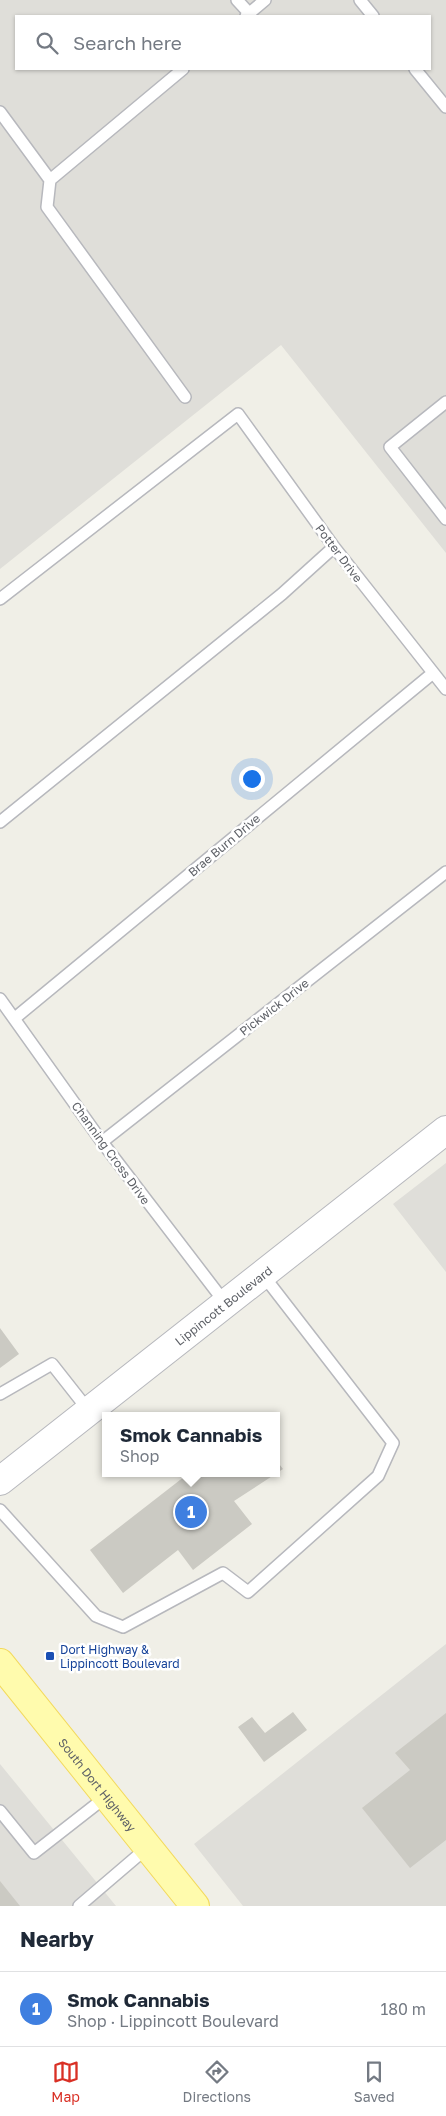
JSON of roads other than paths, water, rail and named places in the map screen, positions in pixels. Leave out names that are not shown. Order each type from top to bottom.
[{"type":"main road","name":"South Dort Highway","points":[[0,1663],[195,1906]]},
{"type":"street","name":"Lippincott Boulevard","points":[[0,1481],[446,1130]]},
{"type":"lane","points":[[237,0],[247,15],[265,0]]},
{"type":"lane","points":[[360,0],[372,15]]},
{"type":"lane","points":[[50,180],[182,70]]},
{"type":"lane","points":[[416,70],[446,107]]},
{"type":"lane","points":[[0,112],[50,180],[47,207],[185,398]]},
{"type":"lane","points":[[446,402],[390,447],[446,518]]},
{"type":"lane","name":"Potter Drive","points":[[0,599],[238,414],[334,547],[446,688]]},
{"type":"lane","points":[[0,822],[282,594],[334,547]]},
{"type":"lane","name":"Brae Burn Drive","points":[[15,1018],[434,672]]},
{"type":"lane","name":"Pickwick Drive","points":[[102,1142],[446,872]]},
{"type":"lane","name":"Channing Cross Drive","points":[[0,999],[102,1142],[226,1304]]},
{"type":"lane","points":[[0,1510],[96,1616],[123,1627],[223,1573],[248,1592],[378,1476],[393,1443],[263,1275]]},
{"type":"lane","points":[[0,1394],[52,1364],[89,1411]]},
{"type":"lane","points":[[0,1811],[34,1854],[107,1796]]},
{"type":"lane","points":[[80,1906],[148,1848]]},
{"type":"place","name":"Smok Cannabis","points":[[191,1512]]},
{"type":"place","name":"Dort Highway & Lippincott Boulevard","points":[[50,1656]]}]
